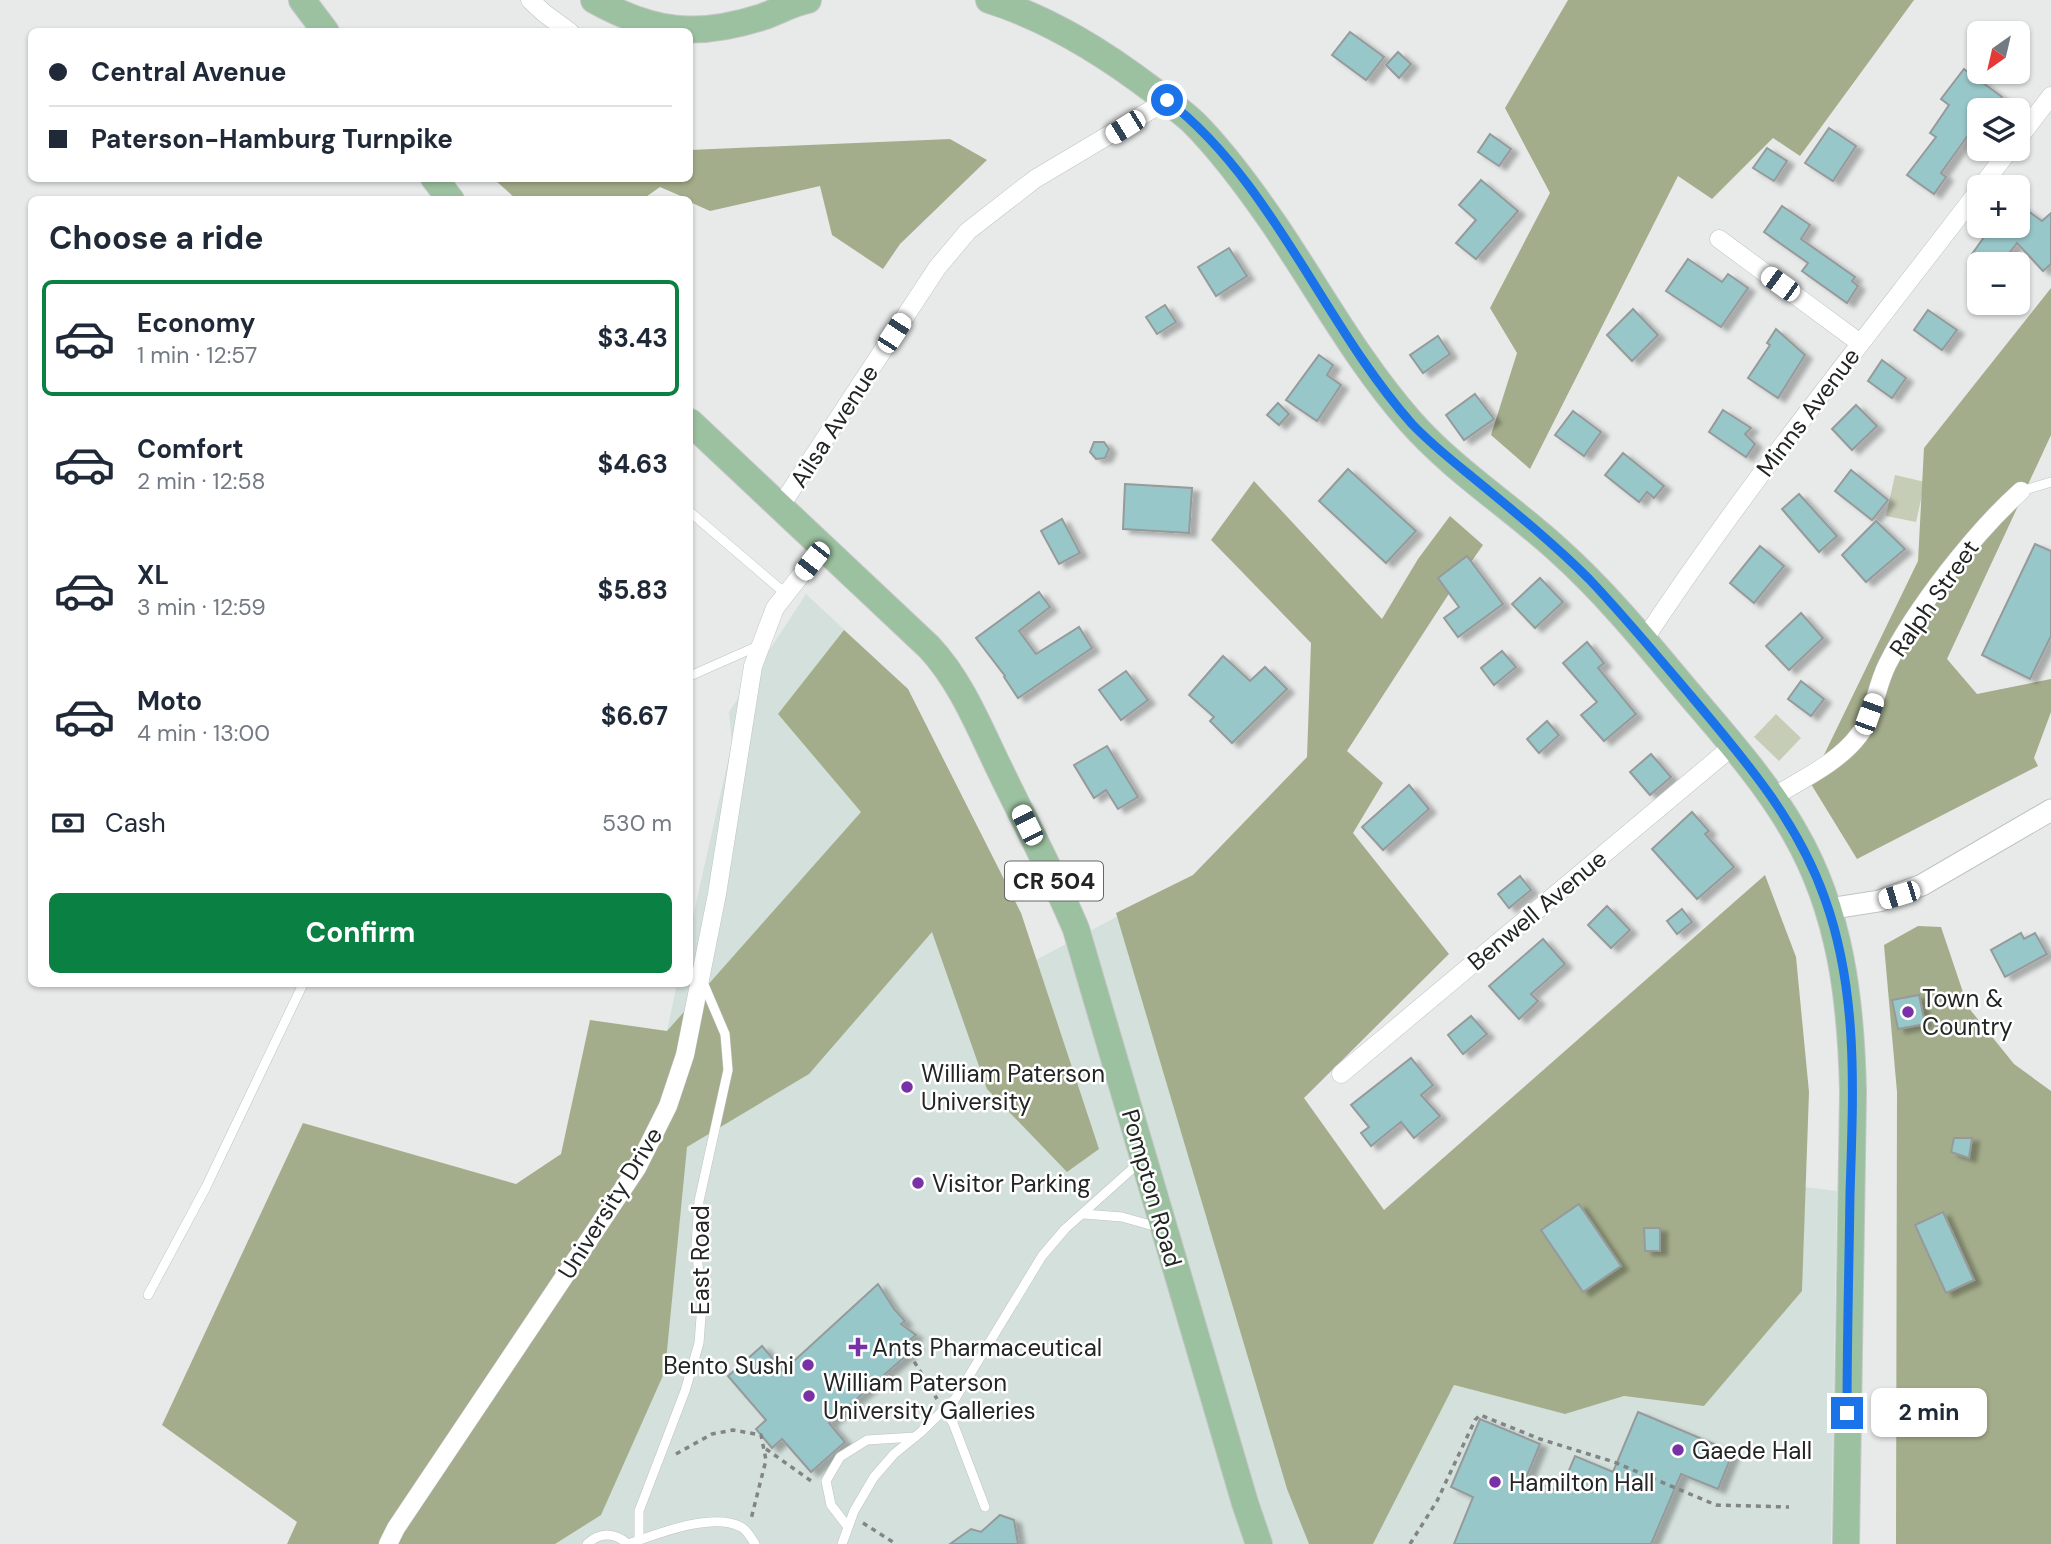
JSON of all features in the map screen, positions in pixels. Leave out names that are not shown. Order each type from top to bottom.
[{"type":"main road","points":[[302,0],[323,28]]},
{"type":"main road","points":[[594,0],[614,11],[666,28]]},
{"type":"main road","points":[[693,28],[718,27],[763,16],[808,0]]},
{"type":"main road","points":[[989,0],[1057,28],[1109,57],[1196,125],[1236,172],[1275,225],[1365,363],[1410,422],[1429,442],[1561,552],[1644,640],[1773,797],[1796,834],[1828,909],[1839,947],[1847,987],[1852,1036],[1846,1544]]},
{"type":"main road","name":"Pompton Road","points":[[693,425],[943,661],[970,708],[1076,929],[1259,1544]]},
{"type":"street","points":[[530,0],[565,28]]},
{"type":"street","points":[[693,38],[718,27]]},
{"type":"street","points":[[2030,123],[2051,96]]},
{"type":"street","name":"Ailsa Avenue","points":[[780,507],[937,268],[968,231],[1035,179],[1167,100]]},
{"type":"street","name":"Minns Avenue","points":[[1990,175],[2001,161]]},
{"type":"street","name":"Minns Avenue","points":[[1644,640],[1678,588],[1768,465],[1967,205]]},
{"type":"street","points":[[1719,239],[1860,343]]},
{"type":"street","name":"Ralph Street","points":[[1773,797],[1843,754],[1861,732],[1886,667],[1900,643],[1936,589],[1986,526],[2021,491]]},
{"type":"street","name":"University Drive","points":[[388,1544],[396,1528],[637,1168],[668,1106],[685,1055],[701,977],[737,778],[753,666],[775,608],[823,547]]},
{"type":"street","name":"Benwell Avenue","points":[[1341,1074],[1733,746]]},
{"type":"street","points":[[1828,909],[1879,901],[1922,885],[2051,810]]},
{"type":"lane","points":[[2021,491],[2051,482]]},
{"type":"lane","points":[[693,515],[786,594]]},
{"type":"lane","points":[[693,675],[762,644]]},
{"type":"lane","name":"East Road","points":[[639,1540],[639,1511],[685,1391],[699,1343],[702,1304],[696,1245],[699,1201],[728,1070],[725,1034],[701,977]]},
{"type":"lane","points":[[148,1295],[206,1187],[302,987]]},
{"type":"lane","points":[[842,1544],[852,1517],[874,1477],[894,1454],[915,1437],[960,1391],[1042,1256],[1065,1229],[1144,1159]]},
{"type":"lane","points":[[1084,1214],[1122,1217],[1164,1229]]},
{"type":"lane","points":[[944,1409],[953,1423],[985,1507]]},
{"type":"lane","points":[[848,1527],[831,1505],[826,1481],[840,1457],[867,1440],[915,1437]]},
{"type":"lane","points":[[587,1544],[595,1537],[603,1535],[612,1535],[628,1544],[687,1524],[727,1523],[742,1527],[755,1544]]},
{"type":"path","points":[[909,1353],[944,1409]]},
{"type":"path","points":[[1410,1544],[1437,1501],[1475,1420],[1480,1415],[1614,1462],[1716,1505],[1789,1507]]},
{"type":"path","points":[[660,1457],[681,1452],[712,1434],[733,1430],[761,1435],[766,1460],[748,1534]]},
{"type":"path","points":[[764,1448],[807,1479],[827,1489]]},
{"type":"path","points":[[852,1517],[896,1544]]},
{"type":"shaded area","name":"William Paterson University","points":[[806,594],[908,689],[1021,913],[1036,960],[1118,916],[1287,1489],[1309,1544],[363,1544],[667,1031],[676,987],[693,987],[693,917],[732,743],[729,712]]},
{"type":"shaded area","points":[[1805,1187],[1837,1191],[1831,1544],[1373,1544],[1454,1385],[1565,1414],[1624,1396],[1704,1406],[1802,1291]]},
{"type":"green space","points":[[1568,0],[1914,0],[1800,156],[1773,138],[1712,199],[1678,176],[1530,469],[1491,435],[1517,353],[1490,308],[1550,193],[1505,108]]},
{"type":"green space","points":[[950,139],[987,160],[900,244],[883,269],[832,235],[820,186],[710,211],[693,203],[693,196],[681,196],[660,187],[647,196],[513,196],[497,182],[693,182],[693,150]]},
{"type":"green space","points":[[2051,288],[2051,435],[1947,659],[1977,694],[2051,679],[2051,712],[2034,758],[2038,766],[1857,859],[1803,771],[1822,759],[1918,561],[1924,448]]},
{"type":"green space","points":[[1895,475],[1925,482],[1916,522],[1886,516]]},
{"type":"green space","points":[[1254,481],[1382,619],[1418,559],[1450,516],[1483,545],[1347,751],[1383,783],[1353,833],[1449,954],[1304,1098],[1384,1210],[1765,875],[1796,957],[1809,1092],[1802,1291],[1704,1406],[1624,1396],[1565,1414],[1454,1385],[1373,1544],[1309,1544],[1287,1489],[1116,913],[1193,875],[1307,757],[1311,643],[1211,540]]},
{"type":"green space","points":[[844,630],[908,689],[1021,913],[1099,1149],[1067,1172],[987,1089],[932,932],[809,1074],[687,1147],[665,1371],[601,1515],[555,1544],[287,1544],[297,1522],[162,1425],[303,1123],[516,1184],[561,1154],[590,1020],[667,1031],[861,812],[778,714]]},
{"type":"green space","points":[[1776,714],[1801,738],[1779,761],[1754,737]]},
{"type":"green space","points":[[1918,926],[1941,927],[1968,1007],[2014,1064],[2051,1091],[2051,1544],[1896,1544],[1897,1092],[1884,945]]},
{"type":"building","points":[[1350,32],[1384,57],[1366,80],[1332,55]]},
{"type":"building","points":[[1398,52],[1411,64],[1399,78],[1386,65]]},
{"type":"building","points":[[1964,69],[1967,71],[1967,84],[1984,84],[2002,97],[1967,98],[1967,137],[1941,173],[1946,177],[1934,194],[1907,175],[1936,137],[1930,133],[1949,105],[1941,99]]},
{"type":"building","points":[[1829,128],[1856,146],[1833,181],[1805,163]]},
{"type":"building","points":[[1490,134],[1511,149],[1499,166],[1478,152]]},
{"type":"building","points":[[1767,148],[1787,161],[1774,181],[1753,168]]},
{"type":"building","points":[[1481,180],[1518,211],[1476,259],[1456,243],[1476,220],[1459,205]]},
{"type":"building","points":[[1782,206],[1810,225],[1801,239],[1855,277],[1852,281],[1858,286],[1847,303],[1802,271],[1808,263],[1764,232]]},
{"type":"building","points":[[2030,212],[2042,221],[2051,213],[2051,264],[2043,271],[2030,257],[2030,252],[2025,252],[2017,243],[2010,252],[1973,252],[1983,238],[2030,238]]},
{"type":"building","points":[[1229,248],[1247,276],[1216,296],[1198,267]]},
{"type":"building","points":[[1688,259],[1722,282],[1728,274],[1748,288],[1721,327],[1666,291]]},
{"type":"building","points":[[1165,305],[1176,322],[1157,334],[1146,317]]},
{"type":"building","points":[[1633,309],[1658,335],[1632,361],[1607,335]]},
{"type":"building","points":[[1928,310],[1957,330],[1942,350],[1914,330]]},
{"type":"building","points":[[1776,329],[1805,355],[1778,398],[1748,378],[1770,345],[1767,343]]},
{"type":"building","points":[[1438,336],[1450,354],[1423,373],[1410,355]]},
{"type":"building","points":[[1319,355],[1333,365],[1327,375],[1341,385],[1317,421],[1286,400]]},
{"type":"building","points":[[1882,360],[1906,378],[1892,398],[1868,381]]},
{"type":"building","points":[[1475,394],[1494,419],[1464,440],[1446,415]]},
{"type":"building","points":[[1278,403],[1289,414],[1279,425],[1267,415]]},
{"type":"building","points":[[1856,405],[1877,426],[1852,450],[1832,429]]},
{"type":"building","points":[[1723,410],[1751,428],[1745,434],[1755,444],[1746,457],[1709,432]]},
{"type":"building","points":[[1573,411],[1601,432],[1584,456],[1555,435]]},
{"type":"building","points":[[1094,442],[1104,442],[1109,449],[1105,458],[1096,459],[1090,452]]},
{"type":"building","points":[[1623,453],[1664,486],[1654,498],[1647,492],[1639,502],[1605,475]]},
{"type":"building","points":[[1348,469],[1416,531],[1386,563],[1319,501]]},
{"type":"building","points":[[1851,470],[1888,500],[1872,520],[1835,491]]},
{"type":"building","points":[[1125,484],[1192,488],[1189,533],[1123,529]]},
{"type":"building","points":[[1799,494],[1837,536],[1819,552],[1782,509]]},
{"type":"building","points":[[1062,519],[1080,553],[1059,564],[1041,531]]},
{"type":"building","points":[[1876,521],[1905,549],[1866,582],[1842,555]]},
{"type":"building","points":[[2035,544],[2051,551],[2051,636],[2030,679],[1982,655]]},
{"type":"building","points":[[1760,546],[1784,566],[1754,603],[1730,583]]},
{"type":"building","points":[[1467,556],[1503,604],[1458,637],[1444,618],[1459,607],[1438,578]]},
{"type":"building","points":[[1540,578],[1563,602],[1535,628],[1512,604]]},
{"type":"building","points":[[1039,592],[1050,607],[1019,631],[1036,654],[1079,627],[1092,648],[1018,698],[976,638]]},
{"type":"building","points":[[1801,613],[1823,638],[1789,670],[1766,646]]},
{"type":"building","points":[[1587,642],[1604,663],[1598,668],[1636,714],[1604,741],[1581,715],[1597,702],[1563,663]]},
{"type":"building","points":[[1502,651],[1516,667],[1494,685],[1481,668]]},
{"type":"building","points":[[1223,656],[1250,681],[1265,667],[1287,689],[1232,743],[1210,721],[1214,717],[1189,695]]},
{"type":"building","points":[[1126,671],[1148,700],[1121,720],[1099,690]]},
{"type":"building","points":[[1801,681],[1824,699],[1811,716],[1788,699]]},
{"type":"building","points":[[1547,721],[1559,735],[1539,753],[1527,739]]},
{"type":"building","points":[[1107,746],[1138,797],[1118,809],[1106,790],[1094,798],[1074,765]]},
{"type":"building","points":[[1651,754],[1671,777],[1650,795],[1630,772]]},
{"type":"building","points":[[1409,785],[1429,809],[1383,850],[1362,827]]},
{"type":"building","points":[[1692,812],[1709,831],[1705,834],[1734,867],[1697,899],[1652,849]]},
{"type":"building","points":[[1520,876],[1531,890],[1509,908],[1498,894]]},
{"type":"building","points":[[1607,906],[1630,930],[1611,948],[1588,925]]},
{"type":"building","points":[[1682,909],[1692,922],[1677,934],[1667,921]]},
{"type":"building","points":[[2021,933],[2024,939],[2035,933],[2047,954],[2005,977],[1991,950]]},
{"type":"building","points":[[1543,939],[1565,964],[1531,994],[1538,1001],[1519,1019],[1489,986]]},
{"type":"building","name":"Town & Country","points":[[1919,995],[1925,1024],[1898,1029],[1892,1000]]},
{"type":"building","points":[[1471,1016],[1487,1034],[1463,1054],[1448,1035]]},
{"type":"building","points":[[1411,1058],[1433,1085],[1421,1095],[1440,1116],[1414,1138],[1401,1122],[1371,1146],[1361,1133],[1369,1127],[1351,1105]]},
{"type":"building","points":[[1954,1138],[1972,1138],[1969,1158],[1951,1152]]},
{"type":"building","points":[[1579,1204],[1621,1266],[1583,1292],[1541,1230]]},
{"type":"building","points":[[1943,1212],[1974,1280],[1946,1293],[1915,1225]]},
{"type":"building","points":[[1644,1228],[1660,1228],[1660,1251],[1645,1251]]},
{"type":"building","points":[[878,1284],[905,1321],[901,1324],[916,1335],[911,1339],[916,1347],[829,1423],[845,1442],[811,1472],[782,1439],[772,1448],[756,1429],[766,1420],[728,1376],[762,1346],[783,1371]]},
{"type":"building","name":"Hamilton Hall","points":[[1638,1412],[1733,1452],[1718,1489],[1681,1474],[1651,1544],[1454,1544],[1473,1497],[1451,1487],[1480,1419],[1540,1444],[1526,1478],[1560,1492],[1575,1456],[1613,1472]]},
{"type":"building","points":[[1000,1515],[1014,1520],[1018,1544],[950,1544],[971,1529],[981,1532]]},
{"type":"place","name":"Town & Country","points":[[1908,1012]]},
{"type":"place","name":"William Paterson University","points":[[907,1087]]},
{"type":"place","name":"Visitor Parking","points":[[918,1183]]},
{"type":"place","name":"Ants Pharmaceutical","points":[[858,1347]]},
{"type":"place","name":"Bento Sushi","points":[[808,1365]]},
{"type":"place","name":"William Paterson University Galleries","points":[[809,1396]]},
{"type":"place","name":"Gaede Hall","points":[[1678,1450]]},
{"type":"place","name":"Hamilton Hall","points":[[1495,1482]]},
{"type":"route","points":[[1167,100],[1196,125],[1236,172],[1275,225],[1365,363],[1410,422],[1429,442],[1561,552],[1589,580],[1644,640],[1745,760],[1796,834],[1825,896],[1847,987],[1852,1036],[1847,1413]]}]
